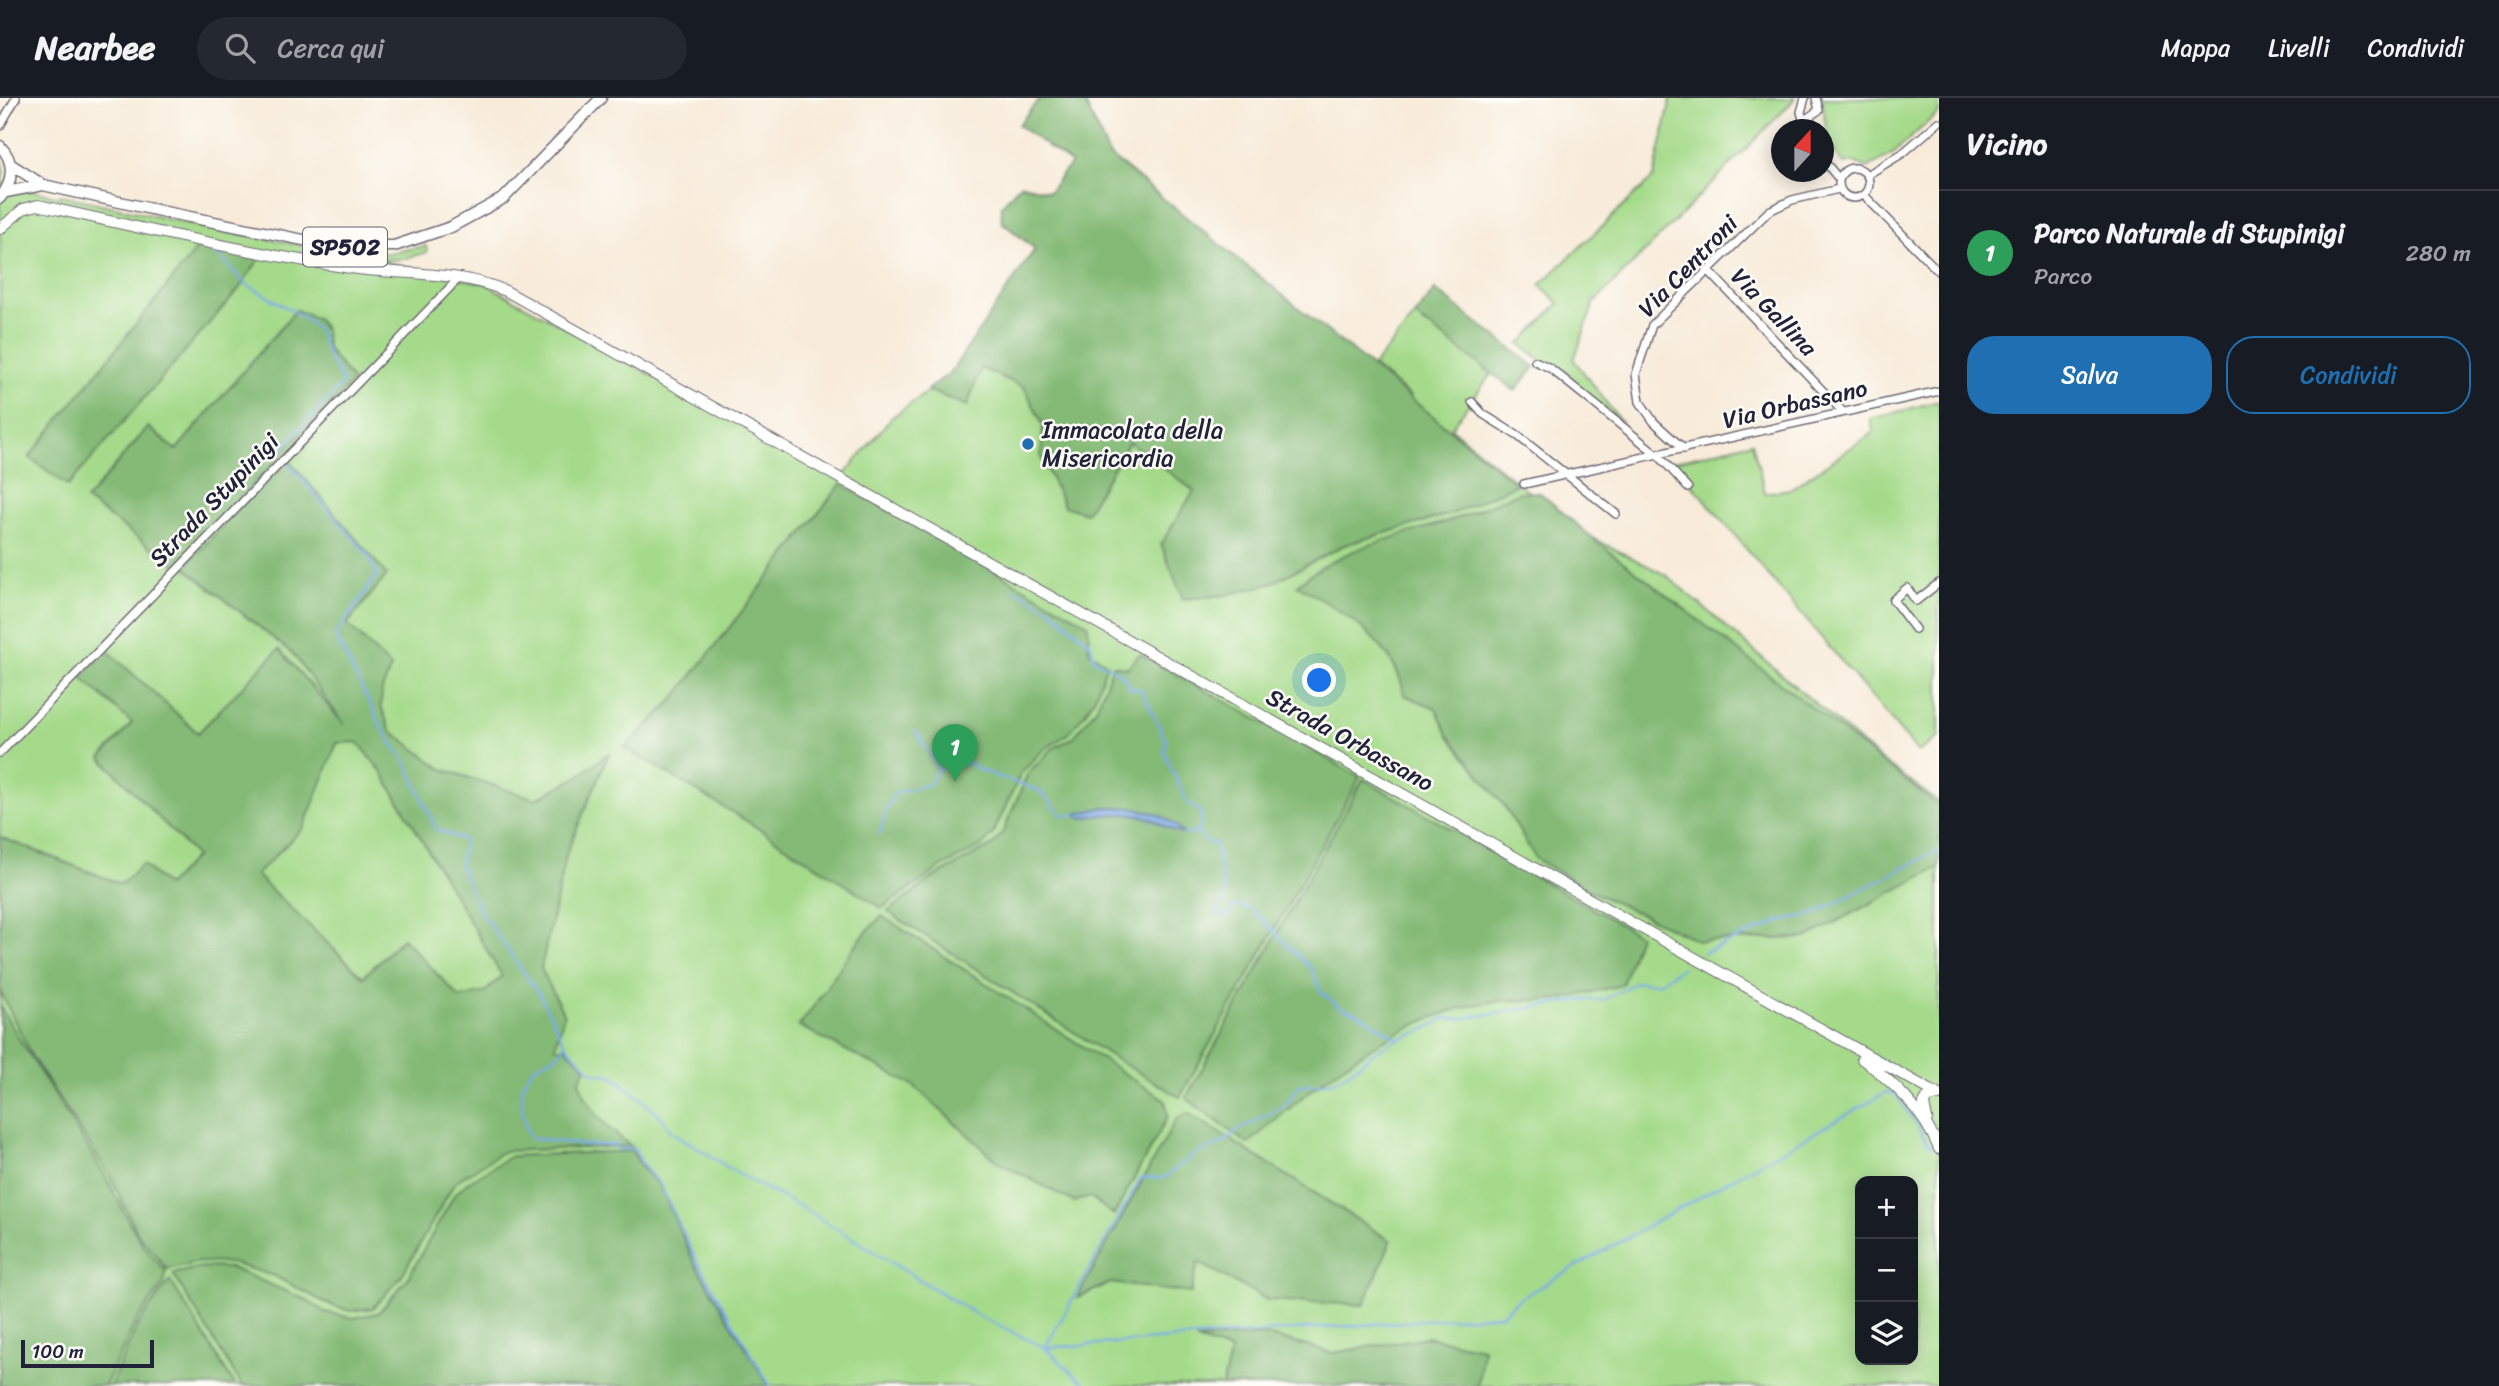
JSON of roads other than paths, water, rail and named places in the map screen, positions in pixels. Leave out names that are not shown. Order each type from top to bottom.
[{"type":"main road","name":"SP502","points":[[10,164],[43,185],[333,246],[394,246],[451,227],[504,198],[601,98]]},
{"type":"main road","points":[[2,148],[11,172],[3,195]]},
{"type":"main road","name":"SP502","points":[[3,195],[43,185]]},
{"type":"main road","points":[[0,229],[23,209],[38,205],[268,254],[361,269],[460,277]]},
{"type":"main road","name":"Strada Orbassano","points":[[460,277],[483,282],[536,306],[1939,1095]]},
{"type":"main road","name":"Strada Orbassano","points":[[1837,1039],[1884,1075],[1917,1111],[1938,1146]]},
{"type":"main road","points":[[1884,1075],[1898,1072]]},
{"type":"main road","points":[[1938,1146],[1924,1104],[1928,1097],[1939,1095]]},
{"type":"street","points":[[2,148],[1,125],[16,98]]},
{"type":"street","points":[[1803,119],[1801,104],[1805,98]]},
{"type":"street","points":[[1806,119],[1819,110],[1816,98]]},
{"type":"street","points":[[1867,175],[1903,153],[1939,122]]},
{"type":"street","points":[[1839,188],[1839,179],[1843,172],[1854,167],[1867,175],[1869,187],[1864,195],[1939,272]]},
{"type":"street","points":[[1834,173],[1839,179]]},
{"type":"street","name":"Via Centroni","points":[[1684,449],[1654,422],[1640,402],[1636,374],[1652,324],[1769,211],[1792,200],[1839,188],[1847,197],[1864,195]]},
{"type":"street","name":"Via Gallina","points":[[1707,270],[1842,411]]},
{"type":"street","name":"Strada Stupinigi","points":[[0,753],[460,277]]},
{"type":"street","points":[[1535,361],[1550,368],[1659,456],[1688,488]]},
{"type":"street","name":"Via Orbassano","points":[[1524,484],[1567,477],[1842,411],[1939,391]]},
{"type":"street","points":[[1472,402],[1483,414],[1518,436],[1616,514]]},
{"type":"street","points":[[1915,629],[1893,600],[1907,588],[1916,601],[1939,583]]},
{"type":"water","points":[[1106,807],[1149,811],[1168,820],[1184,834],[1138,815],[1081,818],[1076,814]]},
{"type":"waterway","points":[[36,175],[97,189]]},
{"type":"waterway","points":[[209,246],[246,284],[308,320],[320,333],[328,357],[343,382],[279,452]]},
{"type":"waterway","points":[[286,461],[368,555],[377,575],[335,636],[385,733],[406,762],[436,829],[464,840],[460,866],[480,911],[541,997],[565,1044],[593,1073],[612,1075],[660,1115],[671,1131],[740,1175],[803,1208],[977,1315],[1045,1348],[1087,1386]]},
{"type":"waterway","points":[[1014,589],[1049,608],[1091,644],[1094,659],[1122,674],[1131,689],[1141,689],[1166,741],[1164,752],[1187,803],[1200,811],[1202,821],[1198,832],[1207,842],[1215,844],[1225,894],[1218,914],[1227,917],[1233,906],[1252,909],[1313,971],[1321,992],[1341,1008],[1358,1013],[1398,1039]]},
{"type":"waterway","points":[[916,731],[938,769],[970,763],[977,769],[1040,791],[1063,816],[1076,814]]},
{"type":"waterway","points":[[880,834],[885,813],[895,793],[930,784],[938,769]]},
{"type":"waterway","points":[[1184,834],[1198,832]]},
{"type":"waterway","points":[[1703,953],[1783,920],[1814,914],[1939,850]]},
{"type":"waterway","points":[[1045,1348],[1141,1178],[1164,1178],[1195,1154],[1223,1143],[1234,1133],[1285,1105],[1299,1085],[1317,1084],[1342,1077],[1390,1043],[1444,1018],[1460,1019],[1580,1000],[1603,1000],[1637,982],[1658,983],[1683,967]]},
{"type":"waterway","points":[[565,1044],[555,1056],[536,1066],[525,1081],[522,1100],[524,1120],[530,1138],[585,1145],[617,1145]]},
{"type":"waterway","points":[[1045,1348],[1501,1315],[1520,1298],[1887,1092],[1896,1094],[1930,1146]]},
{"type":"waterway","points":[[618,1149],[634,1149],[645,1168],[660,1184],[696,1260],[770,1386]]},
{"type":"place","name":"Immacolata della Misericordia","points":[[1028,444]]},
{"type":"place","name":"Parco Naturale di Stupinigi","points":[[955,782]]}]
